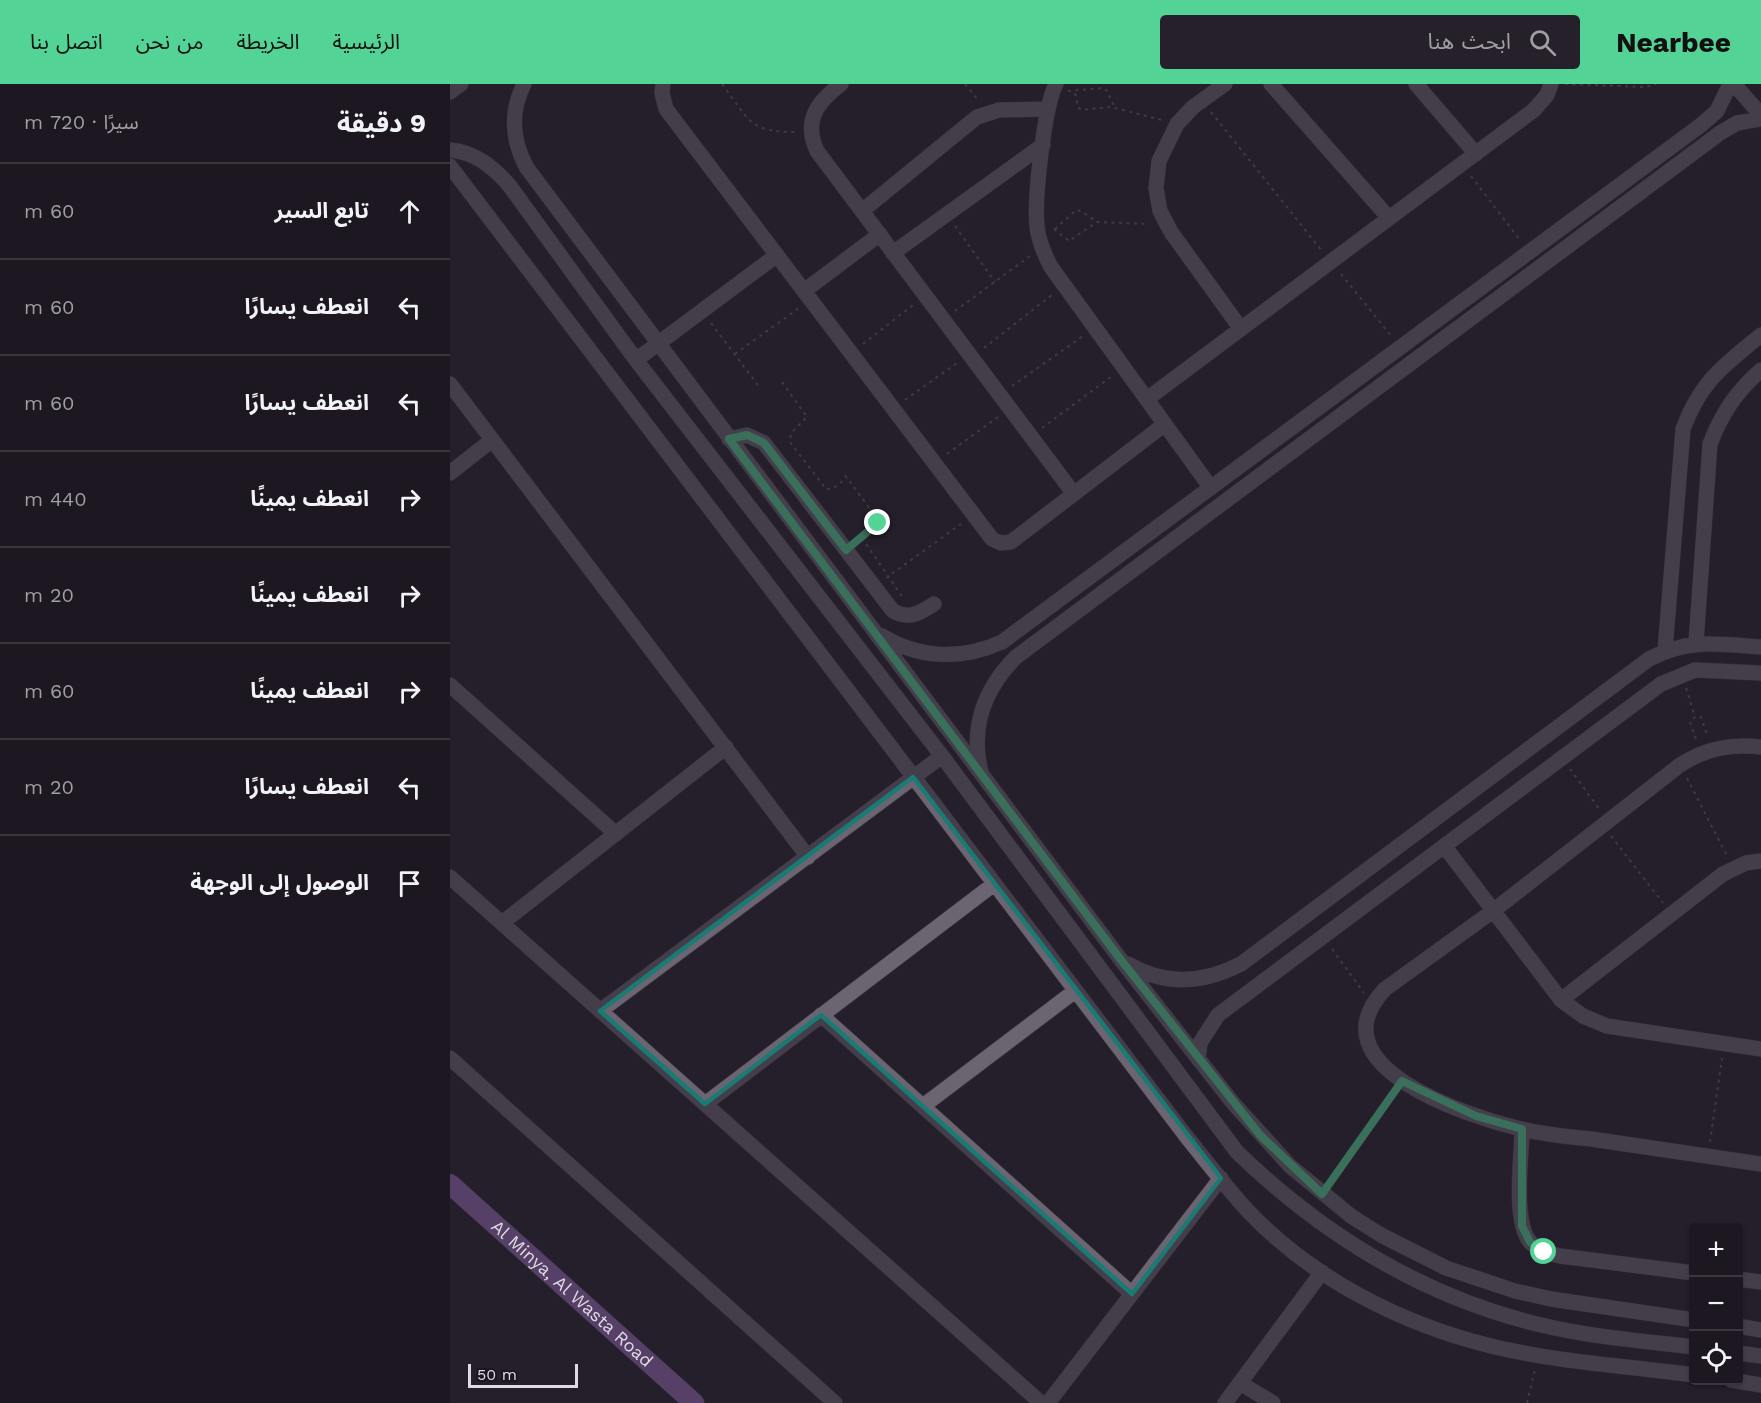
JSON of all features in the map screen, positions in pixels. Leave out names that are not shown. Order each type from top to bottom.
[{"type":"main road","name":"Al Minya, Al Wasta Road","points":[[450,1184],[694,1403]]},
{"type":"street","points":[[450,92],[461,84]]},
{"type":"street","points":[[524,84],[514,117],[515,137],[521,156],[658,344],[844,593],[877,633],[983,778],[1121,960],[1260,1135],[1322,1194],[1381,1235],[1446,1268],[1480,1281],[1551,1299],[1689,1319]]},
{"type":"street","points":[[663,84],[662,93],[666,109],[992,539],[1001,543],[1011,542],[1165,424]]},
{"type":"street","points":[[841,84],[819,104],[811,122],[811,132],[817,151],[1074,494]]},
{"type":"street","points":[[1225,84],[1177,124],[1163,147],[1157,174],[1158,203],[1167,225],[1241,329]]},
{"type":"street","points":[[1271,84],[1389,218]]},
{"type":"street","points":[[1416,84],[1476,154]]},
{"type":"street","points":[[1147,399],[1541,104],[1551,84]]},
{"type":"street","points":[[877,633],[906,648],[938,655],[971,653],[994,645],[1211,488],[1701,126],[1717,111],[1732,84],[1761,117],[1737,123],[1720,133],[1016,657],[994,682],[981,712],[977,745],[983,778]]},
{"type":"street","points":[[1055,86],[1047,110],[1037,206],[1040,242],[1064,285],[1211,488]]},
{"type":"street","points":[[862,211],[987,112],[1047,110]]},
{"type":"street","points":[[893,253],[1043,145]]},
{"type":"street","points":[[450,150],[477,157],[495,169],[509,185],[636,360],[942,756],[1237,1152],[1297,1206],[1338,1236],[1397,1272],[1468,1303],[1551,1327],[1689,1346]]},
{"type":"street","points":[[450,166],[1075,990],[1248,1210],[1283,1243],[1322,1272],[1393,1312],[1448,1334],[1493,1346],[1539,1354],[1689,1375]]},
{"type":"street","points":[[807,295],[880,234]]},
{"type":"street","points":[[636,360],[777,255]]},
{"type":"street","points":[[1665,651],[1683,429],[1694,401],[1711,376],[1761,335]]},
{"type":"street","points":[[1695,643],[1710,444],[1721,416],[1738,391],[1761,370]]},
{"type":"street","points":[[450,384],[808,856]]},
{"type":"street","points":[[729,439],[747,435],[764,443],[893,611],[907,616],[915,615],[934,604]]},
{"type":"street","points":[[450,473],[492,440]]},
{"type":"street","points":[[1121,960],[1139,971],[1180,980],[1202,979],[1241,964],[1649,659],[1665,651],[1695,643],[1761,647]]},
{"type":"street","points":[[1198,1059],[1200,1043],[1218,1016],[1661,684],[1682,674],[1708,669],[1761,673]]},
{"type":"street","points":[[450,685],[616,834]]},
{"type":"street","points":[[1761,747],[1729,746],[1707,751],[1680,765],[1607,825],[1493,911],[1385,988],[1372,1003],[1366,1021],[1367,1038],[1374,1056],[1386,1071],[1476,1116],[1522,1129],[1761,1164]]},
{"type":"street","points":[[502,924],[726,747]]},
{"type":"street","points":[[600,1011],[942,756]]},
{"type":"street","points":[[1445,847],[1561,1000],[1583,1016],[1607,1026],[1761,1049]]},
{"type":"street","points":[[1561,1000],[1733,868],[1761,861]]},
{"type":"street","points":[[450,877],[1041,1403]]},
{"type":"street","points":[[705,1104],[994,884]]},
{"type":"street","points":[[923,1106],[1075,990]]},
{"type":"street","points":[[821,1015],[1132,1293]]},
{"type":"street","points":[[450,1058],[835,1403]]},
{"type":"street","points":[[1522,1129],[1522,1226],[1530,1242],[1544,1252],[1560,1256],[1689,1272]]},
{"type":"street","points":[[1048,1403],[1221,1178]]},
{"type":"street","points":[[1225,1403],[1322,1272]]},
{"type":"street","points":[[1743,1280],[1761,1282]]},
{"type":"street","points":[[1743,1327],[1761,1330]]},
{"type":"street","points":[[1743,1354],[1761,1356]]},
{"type":"street","points":[[1743,1382],[1761,1384]]},
{"type":"street","points":[[1240,1383],[1274,1403]]},
{"type":"path","points":[[722,84],[759,129],[772,132],[811,132]]},
{"type":"path","points":[[965,84],[987,112]]},
{"type":"path","points":[[1562,84],[1646,87],[1656,84]]},
{"type":"path","points":[[1055,86],[1075,93],[1103,88],[1107,91],[1115,108]]},
{"type":"path","points":[[1075,93],[1078,107],[1081,110],[1115,108],[1177,124]]},
{"type":"path","points":[[1202,101],[1401,348]]},
{"type":"path","points":[[1462,164],[1530,253]]},
{"type":"path","points":[[943,320],[995,282],[1076,210],[1082,211],[1097,222],[1167,225]]},
{"type":"path","points":[[947,214],[995,282]]},
{"type":"path","points":[[1054,229],[1069,241],[1097,222]]},
{"type":"path","points":[[893,409],[1064,285]]},
{"type":"path","points":[[735,354],[807,295]]},
{"type":"path","points":[[851,352],[926,296]]},
{"type":"path","points":[[708,319],[760,388]]},
{"type":"path","points":[[999,395],[1095,327]]},
{"type":"path","points":[[1031,436],[1124,368]]},
{"type":"path","points":[[782,382],[807,417],[791,434],[790,442],[826,489],[832,489],[845,476],[878,520],[876,526],[846,550]]},
{"type":"path","points":[[935,463],[1010,409]]},
{"type":"path","points":[[874,587],[974,515]]},
{"type":"path","points":[[861,537],[915,615]]},
{"type":"path","points":[[1682,674],[1695,717]]},
{"type":"path","points":[[1695,717],[1701,717],[1707,751],[1690,722],[1695,717]]},
{"type":"path","points":[[1562,760],[1672,914]]},
{"type":"path","points":[[1680,765],[1733,868]]},
{"type":"path","points":[[1323,938],[1372,1003]]},
{"type":"path","points":[[1708,1156],[1725,1044]]},
{"type":"path","points":[[1322,1194],[1402,1081]]},
{"type":"path","points":[[1527,1403],[1539,1354]]},
{"type":"highlighted area","points":[[913,777],[1221,1178],[1132,1294],[821,1015],[705,1104],[600,1011]]},
{"type":"route","points":[[878,523],[846,550],[764,443],[747,435],[729,439],[1121,960],[1233,1103],[1290,1166],[1322,1194],[1402,1081],[1476,1116],[1522,1129],[1522,1226],[1530,1242],[1544,1252]]}]
